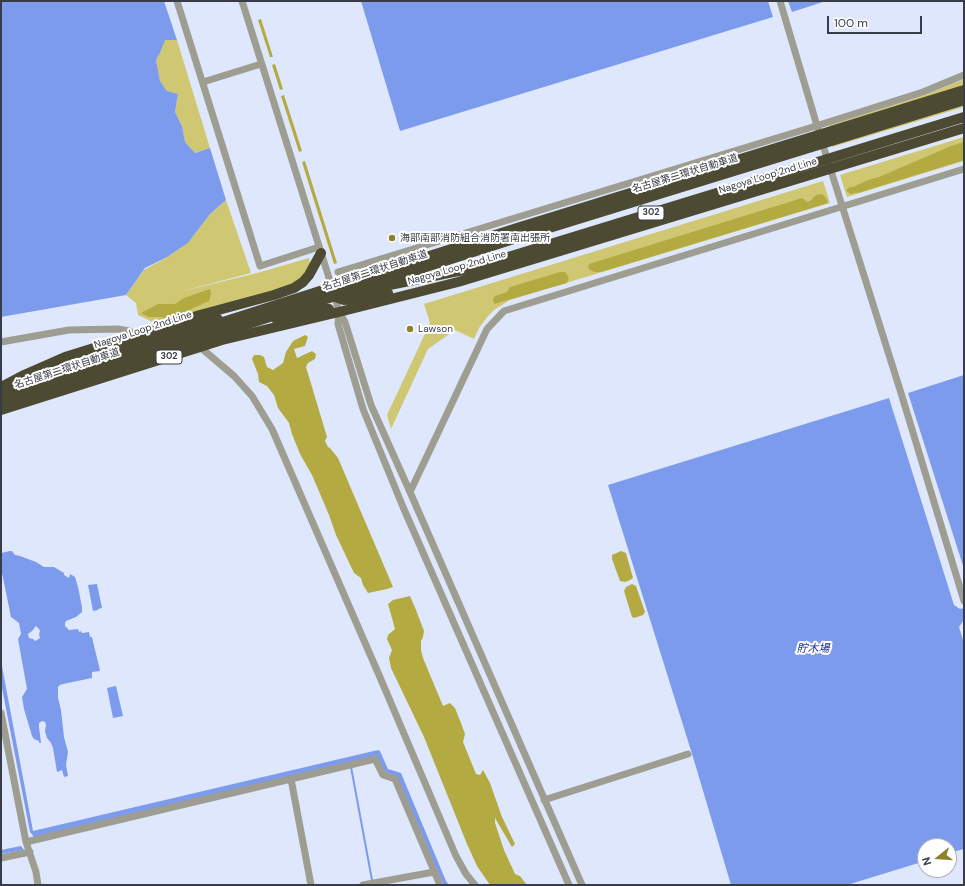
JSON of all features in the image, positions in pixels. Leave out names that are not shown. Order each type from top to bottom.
[{"type":"highway","name":"名古屋第二環状自動車道","points":[[1,393],[517,228],[964,90]]},
{"type":"highway","name":"名古屋第二環状自動車道","points":[[1,403],[520,237],[964,100]]},
{"type":"highway","name":"Nagoya Loop 2nd Line","points":[[1,387],[196,325],[487,264],[964,117]]},
{"type":"highway","name":"Nagoya Loop 2nd Line","points":[[1,410],[222,340],[458,282],[964,128]]},
{"type":"highway","points":[[1,387],[57,360],[200,315],[268,297],[294,288],[303,282],[309,275],[320,250]]},
{"type":"highway","points":[[334,297],[344,300],[356,299],[407,289],[432,288]]},
{"type":"highway","points":[[57,370],[94,367],[109,364],[219,332],[304,313],[327,309],[339,312]]},
{"type":"street","points":[[178,1],[260,266],[320,250]]},
{"type":"street","points":[[242,1],[334,297],[339,312],[345,322],[371,405],[582,885]]},
{"type":"street","points":[[780,1],[816,126],[901,393],[964,601]]},
{"type":"street","points":[[203,82],[262,64]]},
{"type":"street","points":[[338,272],[816,126],[923,92],[964,75]]},
{"type":"street","points":[[410,492],[487,328],[504,311],[964,169]]},
{"type":"street","points":[[339,312],[338,324],[363,409],[403,507],[569,885]]},
{"type":"street","points":[[1,342],[69,330],[118,329],[129,331],[135,335]]},
{"type":"street","points":[[200,347],[234,376],[252,396],[272,429],[456,856],[474,885]]},
{"type":"street","points":[[1,713],[3,737],[26,842],[36,872],[38,885]]},
{"type":"street","points":[[544,800],[688,754]]},
{"type":"street","points":[[26,842],[375,759],[383,775],[395,779],[440,885]]},
{"type":"street","points":[[291,779],[311,885]]},
{"type":"street","points":[[1,858],[30,852]]},
{"type":"street","points":[[364,885],[434,872]]},
{"type":"shaded area","points":[[261,19],[273,57],[270,57],[258,20]]},
{"type":"shaded area","points":[[165,39],[177,40],[210,148],[195,153],[185,142],[182,126],[175,112],[178,94],[167,91],[160,81],[156,60]]},
{"type":"shaded area","points":[[275,64],[283,89],[280,90],[272,65]]},
{"type":"shaded area","points":[[964,79],[964,107],[832,147],[827,130],[830,125],[925,95]]},
{"type":"shaded area","points":[[284,95],[302,151],[299,152],[281,96]]},
{"type":"shaded area","points":[[964,137],[964,161],[847,197],[840,175]]},
{"type":"shaded area","points":[[964,142],[964,160],[861,192],[850,194],[846,190],[850,187],[879,177],[951,146]]},
{"type":"shaded area","points":[[305,161],[337,263],[334,264],[302,162]]},
{"type":"shaded area","points":[[823,181],[830,203],[510,300],[494,310],[488,316],[479,328],[474,339],[455,330],[428,349],[391,429],[387,415],[430,323],[424,304]]},
{"type":"shaded area","points":[[822,194],[828,203],[601,272],[594,272],[588,267],[589,264],[802,198],[807,202],[816,195]]},
{"type":"shaded area","points":[[226,200],[251,273],[175,293],[257,273],[309,258],[310,264],[300,285],[161,326],[138,315],[136,303],[126,295],[144,270],[188,243],[210,214]]},
{"type":"shaded area","points":[[560,272],[565,272],[569,278],[567,283],[494,304],[493,299],[495,296],[507,292],[510,287]]},
{"type":"shaded area","points":[[210,289],[211,294],[209,301],[169,318],[148,317],[141,313],[158,304],[175,304],[184,298]]},
{"type":"shaded area","points":[[305,335],[308,337],[305,346],[294,349],[297,358],[312,351],[316,354],[315,359],[308,363],[306,367],[327,437],[325,441],[328,447],[338,458],[393,587],[368,593],[361,578],[354,573],[336,535],[312,475],[300,454],[289,423],[278,408],[274,395],[267,386],[259,382],[258,374],[252,359],[254,355],[264,357],[267,367],[273,370],[283,363],[286,352],[293,341]]},
{"type":"shaded area","points":[[621,551],[626,553],[633,578],[625,582],[620,581],[612,559],[612,555]]},
{"type":"shaded area","points":[[632,584],[636,586],[645,612],[643,615],[634,618],[632,617],[624,591],[626,587]]},
{"type":"shaded area","points":[[410,596],[424,631],[421,641],[423,658],[443,706],[450,703],[455,708],[465,734],[463,742],[476,774],[480,775],[483,770],[490,783],[502,817],[515,844],[512,847],[495,818],[495,823],[504,850],[515,874],[520,876],[527,885],[490,885],[477,866],[424,737],[391,668],[389,658],[392,650],[387,639],[388,635],[395,629],[388,604],[393,600]]},
{"type":"water","points":[[1,1],[164,1],[177,40],[165,40],[156,60],[160,81],[167,91],[178,94],[175,112],[182,126],[185,142],[195,153],[210,148],[226,200],[210,214],[188,243],[167,257],[145,268],[126,295],[1,317]]},
{"type":"water","points":[[361,1],[768,1],[773,17],[400,131]]},
{"type":"water","points":[[788,1],[826,1],[792,12]]},
{"type":"water","points":[[964,375],[964,569],[908,393]]},
{"type":"water","name":"貯木場","points":[[889,398],[954,605],[960,609],[964,608],[964,620],[959,627],[964,643],[964,849],[957,851],[957,838],[917,838],[917,863],[847,885],[731,885],[693,757],[608,485]]},
{"type":"water","points":[[12,551],[15,555],[36,562],[44,567],[54,567],[69,578],[70,574],[75,577],[82,612],[76,617],[66,621],[65,626],[69,630],[78,629],[79,632],[81,631],[82,633],[89,632],[90,637],[92,637],[100,671],[92,672],[92,678],[63,684],[58,687],[58,698],[64,737],[68,752],[66,765],[68,776],[64,777],[62,770],[57,772],[53,748],[45,731],[45,722],[42,721],[39,723],[41,743],[39,743],[39,741],[34,739],[32,736],[22,697],[27,689],[18,639],[21,634],[19,623],[11,617],[1,568],[1,553]],"holes":[[[36,626],[39,629],[40,638],[35,641],[29,638],[28,634]]]},
{"type":"water","points":[[97,584],[102,608],[93,611],[88,585]]},
{"type":"water","points":[[1,661],[33,831],[378,750],[380,751],[388,769],[401,773],[449,885],[444,885],[440,877],[397,777],[385,772],[376,756],[34,837],[30,832],[1,683]]},
{"type":"water","points":[[116,686],[123,716],[113,718],[107,688]]},
{"type":"water","points":[[21,846],[24,850],[1,854],[1,850]]},
{"type":"waterway","points":[[351,767],[372,880]]},
{"type":"place","name":"海部南部消防組合消防署南出張所","points":[[392,238]]},
{"type":"place","name":"Lawson","points":[[410,329]]}]
